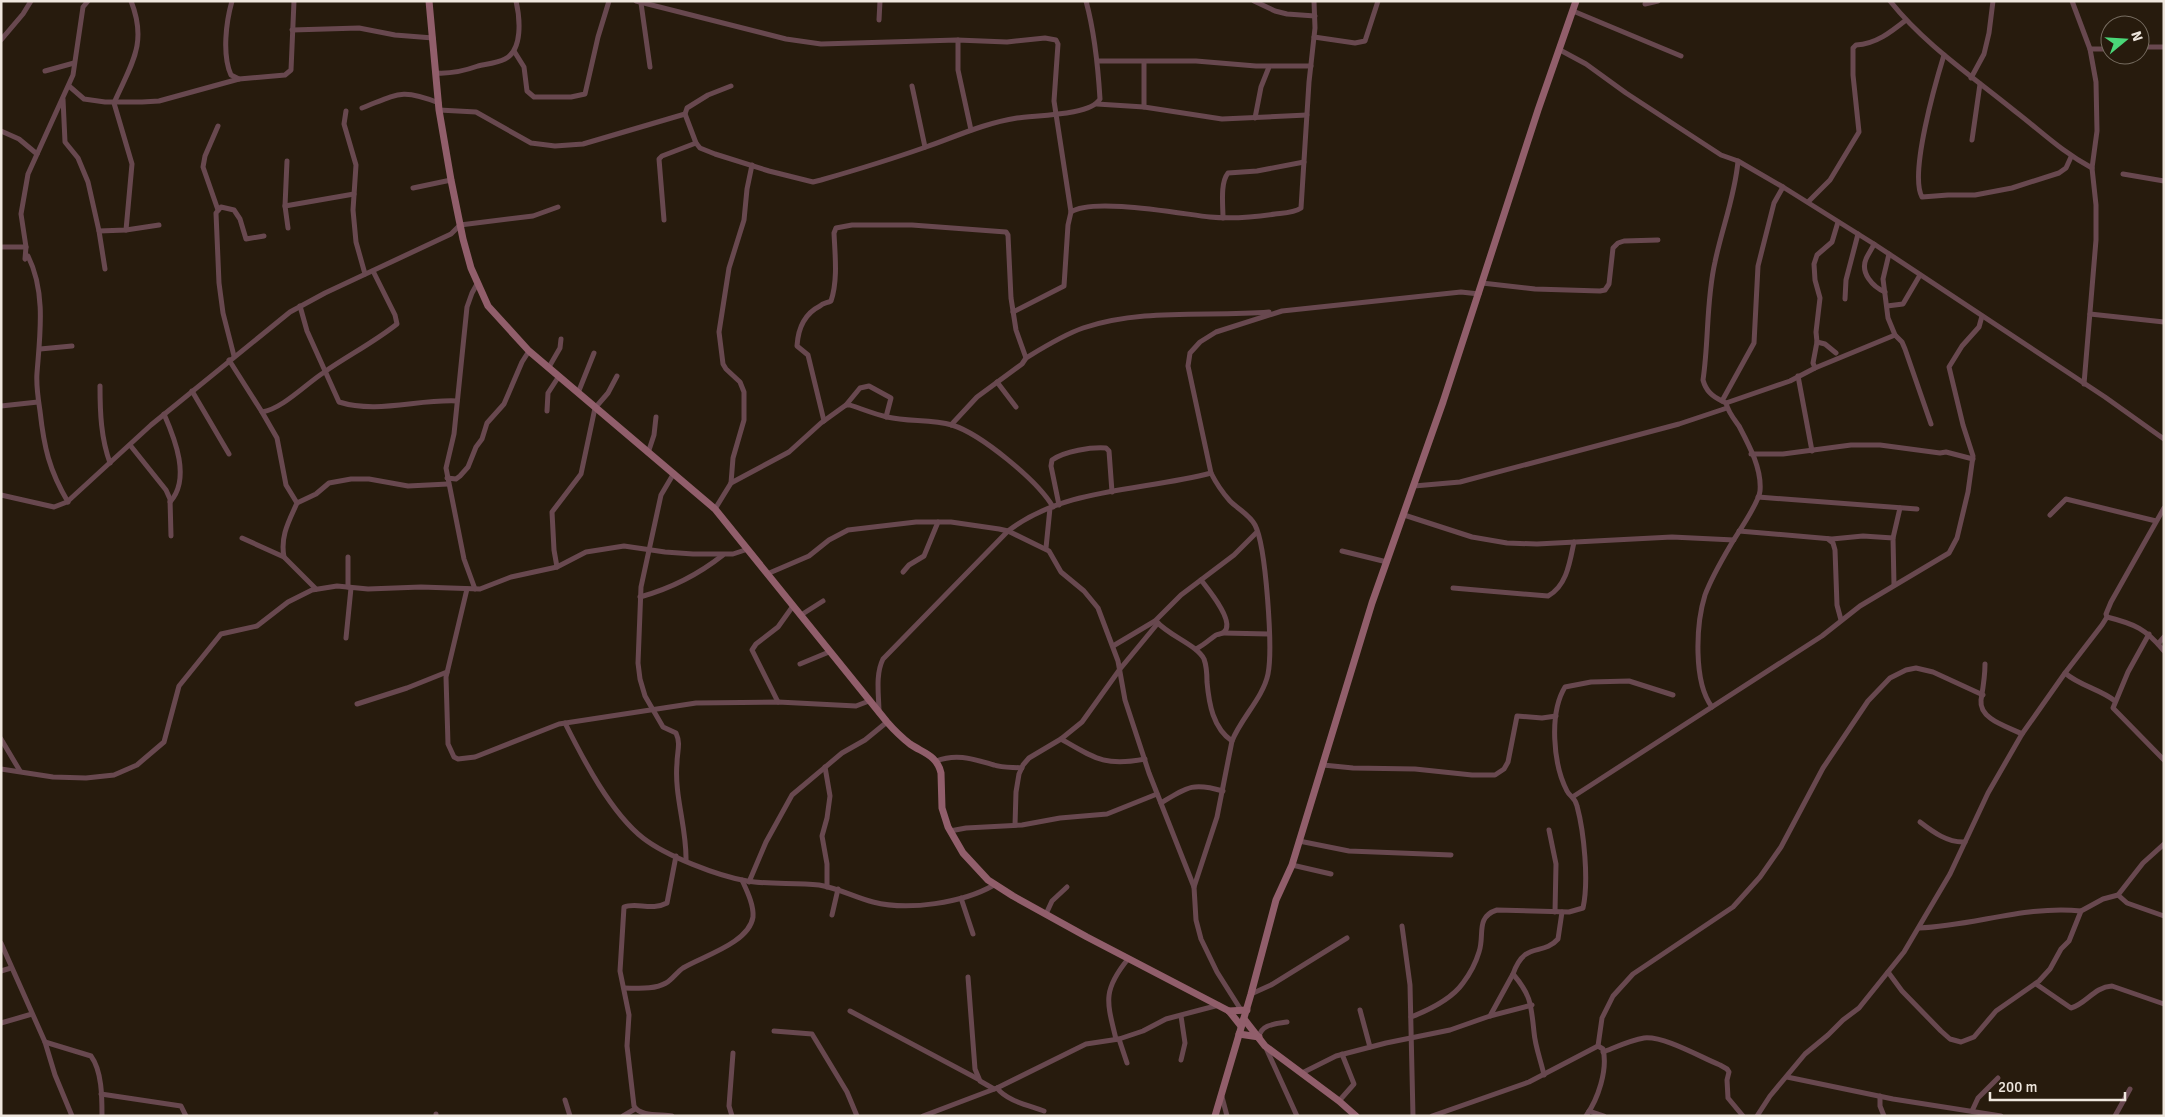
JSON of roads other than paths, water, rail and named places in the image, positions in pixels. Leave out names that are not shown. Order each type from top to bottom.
[{"type":"main road","points":[[429,1],[439,106],[460,225],[477,284],[492,311],[529,351],[714,508],[886,722],[898,734],[936,761],[941,773],[942,808],[950,831],[976,869],[994,885],[1128,959],[1219,1005],[1229,1011],[1240,1030],[1259,1038]]},
{"type":"main road","points":[[1215,1116],[1222,1097],[1244,1019],[1244,1010],[1251,994],[1276,900],[1292,865],[1348,678],[1479,294],[1538,110],[1576,1]]},
{"type":"main road","points":[[1229,1011],[1244,1010]]},
{"type":"main road","points":[[1244,1019],[1265,1046],[1339,1100],[1356,1116]]},
{"type":"street","points":[[1,40],[23,14],[30,1]]},
{"type":"street","points":[[68,502],[56,480],[46,454],[38,402],[37,373],[42,322],[35,273],[28,256],[25,259],[26,247],[22,214],[23,196],[28,174],[69,86],[83,7],[88,1]]},
{"type":"street","points":[[126,230],[132,164],[114,102],[138,48],[138,24],[130,1]]},
{"type":"street","points":[[232,1],[227,32],[226,63],[231,75],[240,79]]},
{"type":"street","points":[[69,86],[84,99],[114,102],[159,101],[240,79],[289,74],[292,70],[294,1]]},
{"type":"street","points":[[516,1],[519,19],[514,51],[524,66],[527,90],[534,98],[570,97],[585,94],[598,37],[609,1]]},
{"type":"street","points":[[640,3],[651,1]]},
{"type":"street","points":[[879,20],[880,1]]},
{"type":"street","points":[[731,86],[699,100],[687,108],[685,114],[696,144],[715,154],[813,182],[925,147],[994,122],[1056,114],[1090,108],[1097,104],[1100,99],[1098,61],[1086,1]]},
{"type":"street","points":[[1254,1],[1275,11],[1287,14],[1315,16]]},
{"type":"street","points":[[1071,212],[1082,206],[1094,206],[1148,209],[1223,218],[1269,215],[1298,210],[1302,202],[1314,37],[1314,1]]},
{"type":"street","points":[[1314,37],[1356,43],[1365,41],[1378,1]]},
{"type":"street","points":[[1644,4],[1658,1]]},
{"type":"street","points":[[1890,1],[1906,20],[1971,78],[2071,157],[2092,168]]},
{"type":"street","points":[[1971,78],[1984,54],[1993,1]]},
{"type":"street","points":[[2072,1],[2090,49],[2096,82],[2097,131],[2092,168],[2096,205],[2096,240],[2084,384]]},
{"type":"street","points":[[640,3],[802,42],[835,44],[958,40],[1007,42],[1046,38],[1056,40],[1058,44],[1054,86],[1056,114],[1071,212],[1068,225],[1064,286],[1013,312]]},
{"type":"street","points":[[640,3],[650,67]]},
{"type":"street","points":[[1572,11],[1681,56]]},
{"type":"street","points":[[1808,202],[1830,180],[1860,132],[1853,75],[1853,48],[1856,45],[1877,40],[1906,20]]},
{"type":"street","points":[[292,30],[359,28],[395,35],[433,38]]},
{"type":"street","points":[[958,40],[958,70],[971,130]]},
{"type":"street","points":[[2150,47],[2164,47]]},
{"type":"street","points":[[2090,49],[2100,49]]},
{"type":"street","points":[[1560,50],[1586,64],[1626,93],[1721,155],[1738,161],[1874,244],[2164,439]]},
{"type":"street","points":[[436,73],[457,72],[500,61],[514,51]]},
{"type":"street","points":[[1944,55],[1935,82],[1920,156],[1919,186],[1922,197],[1948,194],[1975,195],[2019,186],[2059,173],[2066,168],[2071,157]]},
{"type":"street","points":[[1098,61],[1196,61],[1269,67],[1311,66]]},
{"type":"street","points":[[1144,62],[1144,107]]},
{"type":"street","points":[[45,71],[74,63]]},
{"type":"street","points":[[1255,118],[1261,87],[1269,67]]},
{"type":"street","points":[[1972,140],[1980,84]]},
{"type":"street","points":[[912,86],[925,147]]},
{"type":"street","points":[[362,108],[387,97],[416,94],[439,106],[476,112],[530,143],[555,146],[583,144],[685,114]]},
{"type":"street","points":[[63,96],[64,142],[78,158],[83,168],[94,205],[106,270]]},
{"type":"street","points":[[1097,104],[1144,107],[1197,117],[1222,119],[1307,115]]},
{"type":"street","points":[[346,111],[344,124],[356,164],[354,194],[356,242],[365,274]]},
{"type":"street","points":[[218,126],[205,156],[203,167],[218,210],[216,213],[219,283],[232,358],[277,438],[286,485],[296,502]]},
{"type":"street","points":[[1,131],[19,139],[37,154]]},
{"type":"street","points":[[664,220],[659,159],[662,156],[696,144]]},
{"type":"street","points":[[1712,707],[1701,684],[1699,661],[1700,625],[1705,598],[1709,587],[1758,497],[1760,478],[1738,426],[1725,404],[1711,395],[1705,388],[1703,380],[1711,283],[1717,252],[1736,183],[1738,161]]},
{"type":"street","points":[[287,162],[286,206],[288,228]]},
{"type":"street","points":[[1223,218],[1223,195],[1226,175],[1228,173],[1257,171],[1304,162]]},
{"type":"street","points":[[731,484],[733,458],[744,420],[744,392],[740,382],[723,364],[720,332],[729,268],[744,220],[752,165]]},
{"type":"street","points":[[2124,174],[2164,181]]},
{"type":"street","points":[[413,188],[451,180]]},
{"type":"street","points":[[1725,404],[1754,343],[1758,266],[1774,203],[1784,188]]},
{"type":"street","points":[[286,206],[354,194]]},
{"type":"street","points":[[218,210],[225,207],[238,214],[248,240],[264,236]]},
{"type":"street","points":[[1,495],[54,507],[68,502],[164,414],[278,321],[300,306],[451,234],[460,225],[533,216],[558,208]]},
{"type":"street","points":[[1815,368],[1813,363],[1817,342],[1816,332],[1820,298],[1814,280],[1814,264],[1817,255],[1832,242],[1838,222]]},
{"type":"street","points":[[99,231],[126,230],[158,225]]},
{"type":"street","points":[[824,421],[808,355],[797,346],[797,338],[800,326],[806,316],[814,309],[830,301],[834,291],[834,233],[836,228],[852,225],[912,225],[1006,232],[1008,235],[1009,284],[1013,312],[1016,330],[1026,358]]},
{"type":"street","points":[[451,234],[458,234],[463,239]]},
{"type":"street","points":[[1845,299],[1846,280],[1858,234]]},
{"type":"street","points":[[1482,283],[1557,291],[1605,290],[1609,284],[1613,248],[1618,243],[1624,241],[1658,240]]},
{"type":"street","points":[[1874,244],[1866,258],[1865,269],[1873,286],[1885,292]]},
{"type":"street","points":[[1,247],[26,247]]},
{"type":"street","points":[[1889,254],[1883,279],[1888,318],[1895,335],[1902,342],[1905,349],[1931,424]]},
{"type":"street","points":[[262,412],[266,412],[293,395],[396,324],[395,315],[373,271]]},
{"type":"street","points":[[1887,306],[1903,304],[1920,275]]},
{"type":"street","points":[[475,589],[464,559],[446,468],[454,434],[467,307],[477,284]]},
{"type":"street","points":[[951,425],[977,397],[1022,364],[1026,358],[1067,335],[1109,321],[1138,317],[1282,311],[1461,292],[1479,294]]},
{"type":"street","points":[[300,306],[307,331],[327,370],[339,402],[355,407],[412,405],[442,400],[457,401]]},
{"type":"street","points":[[1194,887],[1217,817],[1232,741],[1236,730],[1259,695],[1268,674],[1269,634],[1263,562],[1257,532],[1254,524],[1230,501],[1217,485],[1211,473],[1190,385],[1188,366],[1190,354],[1200,342],[1216,332],[1282,311]]},
{"type":"street","points":[[2090,314],[2164,322]]},
{"type":"street","points":[[1574,796],[1822,636],[1860,606],[1949,553],[1957,538],[1968,492],[1973,459],[1949,367],[1962,346],[1979,327],[1982,316]]},
{"type":"street","points":[[1414,486],[1460,482],[1679,424],[1725,404],[1790,381],[1815,368],[1895,335]]},
{"type":"street","points":[[549,367],[560,348],[561,339]]},
{"type":"street","points":[[1817,342],[1825,344],[1836,353]]},
{"type":"street","points":[[40,349],[72,346]]},
{"type":"street","points":[[284,557],[282,540],[296,502],[316,494],[329,483],[351,479],[369,479],[408,486],[448,481],[460,476],[468,467],[482,439],[487,423],[504,404],[522,362],[529,351]]},
{"type":"street","points":[[578,393],[594,353]]},
{"type":"street","points":[[547,411],[548,393],[559,376]]},
{"type":"street","points":[[556,566],[552,512],[581,474],[595,408],[608,393],[617,376]]},
{"type":"street","points":[[1798,376],[1812,451]]},
{"type":"street","points":[[997,382],[1016,407]]},
{"type":"street","points":[[100,386],[101,424],[105,449],[110,464]]},
{"type":"street","points":[[714,508],[731,484],[789,452],[824,421],[846,405],[860,388],[869,386],[890,398],[886,417]]},
{"type":"street","points":[[192,391],[229,454]]},
{"type":"street","points":[[1,406],[38,402]]},
{"type":"street","points":[[846,405],[886,417],[951,425],[974,435],[1022,472],[1054,506]]},
{"type":"street","points":[[164,414],[176,443],[178,455],[179,488],[170,502]]},
{"type":"street","points":[[648,453],[654,435],[656,417]]},
{"type":"street","points":[[130,445],[166,490],[170,502],[171,536]]},
{"type":"street","points":[[1751,454],[1812,451],[1852,445],[1880,445],[1940,453],[1946,452],[1973,459]]},
{"type":"street","points":[[1046,548],[1054,506],[1052,460],[1058,456],[1099,447],[1106,448],[1109,451],[1112,492]]},
{"type":"street","points":[[674,473],[661,495],[640,597],[638,630],[640,680],[645,696],[663,727],[676,733],[679,740],[676,763],[677,792],[685,836],[686,860]]},
{"type":"street","points":[[879,714],[878,677],[879,667],[883,659],[1008,531],[1022,520],[1054,506],[1112,492],[1211,473]]},
{"type":"street","points":[[1758,497],[1917,509]]},
{"type":"street","points":[[2050,516],[2066,499],[2156,521]]},
{"type":"street","points":[[1894,585],[1893,538],[1900,508]]},
{"type":"street","points":[[1757,1116],[1770,1096],[1805,1054],[1859,1008],[1904,952],[1950,874],[1988,792],[2022,734],[2107,618],[2106,614],[2111,602],[2164,508]]},
{"type":"street","points":[[1404,514],[1472,537],[1507,544],[1672,537],[1734,540]]},
{"type":"street","points":[[767,574],[808,556],[829,540],[848,530],[916,522],[938,522],[1008,531],[1046,548],[1053,556],[1061,572],[1094,601],[1113,646],[1120,669],[1125,700],[1157,794],[1194,887],[1196,920],[1201,939],[1217,972],[1244,1010]]},
{"type":"street","points":[[903,572],[909,565],[924,556],[938,522]]},
{"type":"street","points":[[1015,825],[1016,792],[1022,768],[1030,758],[1061,739],[1092,710],[1156,622],[1181,595],[1234,555],[1257,532]]},
{"type":"street","points":[[1740,532],[1828,539],[1863,536],[1893,538]]},
{"type":"street","points":[[242,538],[284,557],[316,589]]},
{"type":"street","points":[[1828,539],[1833,543],[1836,550],[1836,605],[1841,620]]},
{"type":"street","points":[[1453,588],[1548,596],[1554,593],[1569,569],[1574,542]]},
{"type":"street","points":[[1,769],[53,777],[104,777],[114,775],[137,765],[164,742],[179,686],[221,634],[257,626],[295,597],[316,589],[350,587],[368,590],[421,587],[475,589],[485,588],[511,577],[556,566],[596,549],[624,546],[674,553],[733,554],[748,549]]},
{"type":"street","points":[[1342,552],[1387,562]]},
{"type":"street","points":[[640,597],[699,572],[723,554]]},
{"type":"street","points":[[346,638],[350,587],[348,557]]},
{"type":"street","points":[[1201,580],[1220,604],[1226,624],[1223,633]]},
{"type":"street","points":[[466,589],[447,672],[448,744],[454,757],[458,760],[474,757],[533,733],[565,723],[708,702],[778,702],[856,706],[869,701]]},
{"type":"street","points":[[786,618],[799,614],[822,602]]},
{"type":"street","points":[[778,702],[752,650],[756,644],[778,627],[793,606]]},
{"type":"street","points":[[2107,618],[2132,623],[2149,634],[2164,651]]},
{"type":"street","points":[[1113,646],[1156,622]]},
{"type":"street","points":[[1156,622],[1173,636],[1196,649],[1204,660],[1208,696],[1213,714],[1223,735],[1232,741]]},
{"type":"street","points":[[1196,649],[1223,633],[1269,634]]},
{"type":"street","points":[[2149,634],[2128,672],[2113,708],[2164,760]]},
{"type":"street","points":[[2158,644],[2164,637]]},
{"type":"street","points":[[800,664],[829,652]]},
{"type":"street","points":[[1985,664],[1981,705],[1989,717],[2022,734]]},
{"type":"street","points":[[1598,1046],[1602,1018],[1613,996],[1633,974],[1733,907],[1760,877],[1781,847],[1823,768],[1868,701],[1890,678],[1906,670],[1916,668],[1932,672],[1982,695]]},
{"type":"street","points":[[357,704],[407,688],[447,672]]},
{"type":"street","points":[[2065,673],[2072,679],[2102,692],[2115,701]]},
{"type":"street","points":[[1411,1017],[1435,1007],[1462,985],[1479,952],[1484,918],[1488,913],[1497,910],[1562,912],[1580,910],[1584,904],[1585,859],[1574,796],[1566,790],[1557,760],[1554,728],[1565,687],[1591,682],[1628,681],[1673,695]]},
{"type":"street","points":[[1323,765],[1353,768],[1415,769],[1495,776],[1504,770],[1508,762],[1517,716],[1556,716]]},
{"type":"street","points":[[749,882],[766,842],[785,804],[792,795],[825,767],[886,722]]},
{"type":"street","points":[[565,723],[580,755],[631,827],[643,838],[704,869],[749,882],[794,882],[838,889],[874,903],[890,905],[922,905],[961,898],[979,893],[994,885]]},
{"type":"street","points":[[1,739],[20,771]]},
{"type":"street","points":[[1061,739],[1100,761],[1131,762],[1145,759]]},
{"type":"street","points":[[936,761],[946,757],[960,756],[1000,766],[1022,768]]},
{"type":"street","points":[[825,767],[830,796],[822,836],[827,864],[827,887]]},
{"type":"street","points":[[1161,803],[1190,787],[1199,785],[1223,791]]},
{"type":"street","points":[[950,831],[1107,814],[1157,794]]},
{"type":"street","points":[[1920,822],[1943,837],[1957,842],[1965,842]]},
{"type":"street","points":[[1549,830],[1556,864],[1555,912]]},
{"type":"street","points":[[1299,841],[1359,852],[1451,855]]},
{"type":"street","points":[[1919,928],[1969,924],[2019,913],[2081,911],[2104,899],[2118,895],[2142,863],[2164,844]]},
{"type":"street","points":[[635,1109],[627,1046],[629,1015],[620,971],[624,907],[631,905],[650,907],[667,903],[676,856]]},
{"type":"street","points":[[1292,865],[1331,874]]},
{"type":"street","points":[[624,988],[646,988],[666,984],[682,969],[732,943],[747,930],[753,918],[752,906],[742,880]]},
{"type":"street","points":[[1046,914],[1052,902],[1067,887]]},
{"type":"street","points":[[832,915],[838,889]]},
{"type":"street","points":[[2118,895],[2128,903],[2164,916]]},
{"type":"street","points":[[961,898],[973,934]]},
{"type":"street","points":[[1888,972],[1902,991],[1941,1031],[1950,1039],[1961,1042],[1974,1037],[1996,1011],[2036,984],[2050,969],[2061,949],[2069,941],[2081,911]]},
{"type":"street","points":[[1490,1016],[1519,959],[1529,950],[1549,946],[1558,939],[1562,912]]},
{"type":"street","points":[[1402,926],[1410,985],[1413,1116]]},
{"type":"street","points":[[1251,994],[1271,985],[1347,938]]},
{"type":"street","points":[[1,943],[45,1042],[55,1075],[72,1116]]},
{"type":"street","points":[[1127,1063],[1107,999],[1115,976],[1128,959]]},
{"type":"street","points":[[1,971],[11,968]]},
{"type":"street","points":[[1512,974],[1524,988],[1532,1005],[1534,1033],[1544,1075]]},
{"type":"street","points":[[968,977],[973,1053],[978,1079]]},
{"type":"street","points":[[2036,984],[2071,1008],[2079,1005],[2105,986],[2120,989],[2163,1004],[2164,997]]},
{"type":"street","points":[[923,1116],[996,1088],[1086,1044],[1118,1039],[1143,1031],[1158,1022],[1219,1005]]},
{"type":"street","points":[[1302,1073],[1321,1062],[1342,1054],[1464,1026],[1490,1016],[1532,1005]]},
{"type":"street","points":[[1360,1010],[1370,1047]]},
{"type":"street","points":[[850,1011],[996,1088],[1011,1099],[1044,1111]]},
{"type":"street","points":[[1,1023],[32,1014]]},
{"type":"street","points":[[1181,1016],[1185,1043],[1182,1060]]},
{"type":"street","points":[[1259,1038],[1260,1031],[1263,1028],[1272,1024],[1287,1022]]},
{"type":"street","points":[[774,1031],[812,1034],[847,1092],[857,1116]]},
{"type":"street","points":[[1604,1052],[1642,1038],[1651,1038],[1662,1040],[1720,1065],[1729,1072],[1726,1080],[1728,1098],[1744,1116]]},
{"type":"street","points":[[45,1042],[92,1056],[96,1065],[101,1094],[102,1116]]},
{"type":"street","points":[[1265,1046],[1297,1116]]},
{"type":"street","points":[[1598,1046],[1604,1052],[1604,1061],[1598,1092],[1587,1114],[1604,1116]]},
{"type":"street","points":[[1432,1116],[1544,1075],[1598,1046]]},
{"type":"street","points":[[732,1116],[729,1106],[733,1053]]},
{"type":"street","points":[[1339,1100],[1354,1084],[1342,1054]]},
{"type":"street","points":[[1787,1077],[1880,1096],[2001,1116]]},
{"type":"street","points":[[1972,1111],[1978,1098],[1998,1078]]},
{"type":"street","points":[[2115,1116],[2130,1089]]},
{"type":"street","points":[[101,1094],[181,1106],[186,1116]]},
{"type":"street","points":[[1880,1096],[1880,1106],[1884,1116]]},
{"type":"street","points":[[1222,1097],[1227,1116]]},
{"type":"street","points":[[565,1100],[570,1116]]},
{"type":"street","points":[[623,1116],[635,1109]]},
{"type":"street","points":[[635,1109],[648,1114],[672,1116]]}]
